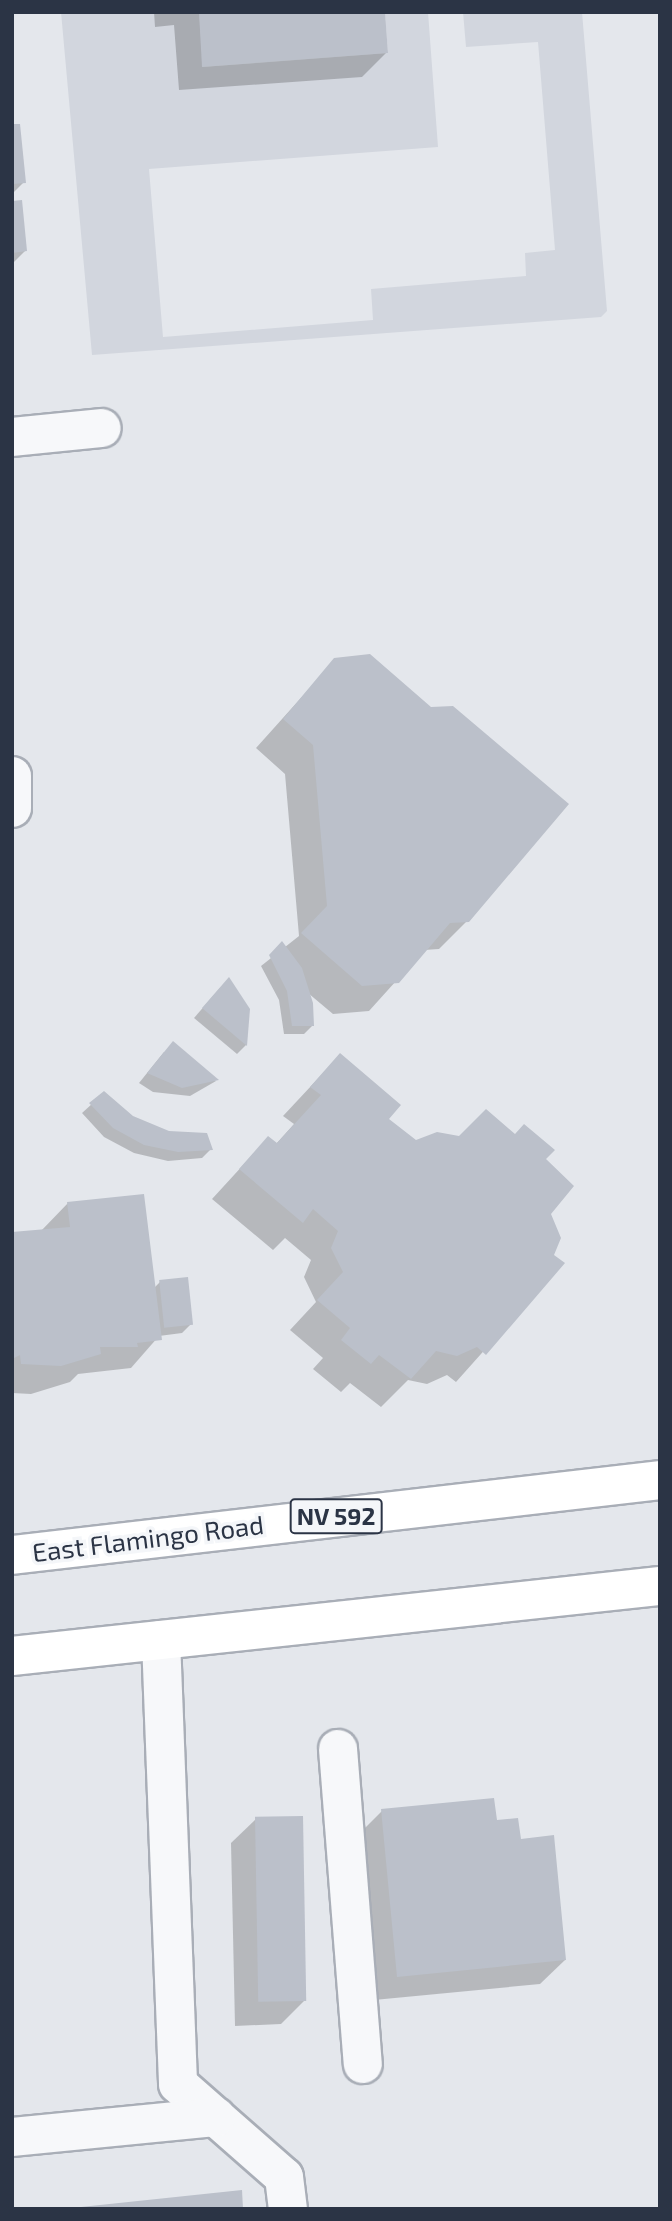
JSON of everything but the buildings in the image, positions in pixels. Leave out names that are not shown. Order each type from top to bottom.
[{"type":"main road","name":"East Flamingo Road","points":[[12,1555],[660,1480]]},
{"type":"main road","points":[[12,1656],[660,1586]]},
{"type":"lane","points":[[12,437],[102,428]]},
{"type":"lane","points":[[12,776],[12,808]]},
{"type":"lane","points":[[161,1640],[178,2084],[284,2178],[288,2209]]},
{"type":"lane","points":[[338,1749],[363,2064]]},
{"type":"lane","points":[[12,2137],[216,2117]]},
{"type":"shaded area","points":[[61,12],[199,12],[203,67],[388,53],[385,12],[428,12],[438,147],[149,169],[163,337],[373,320],[371,289],[526,276],[525,253],[555,250],[538,42],[466,47],[463,12],[582,12],[607,311],[601,317],[92,355]]}]
